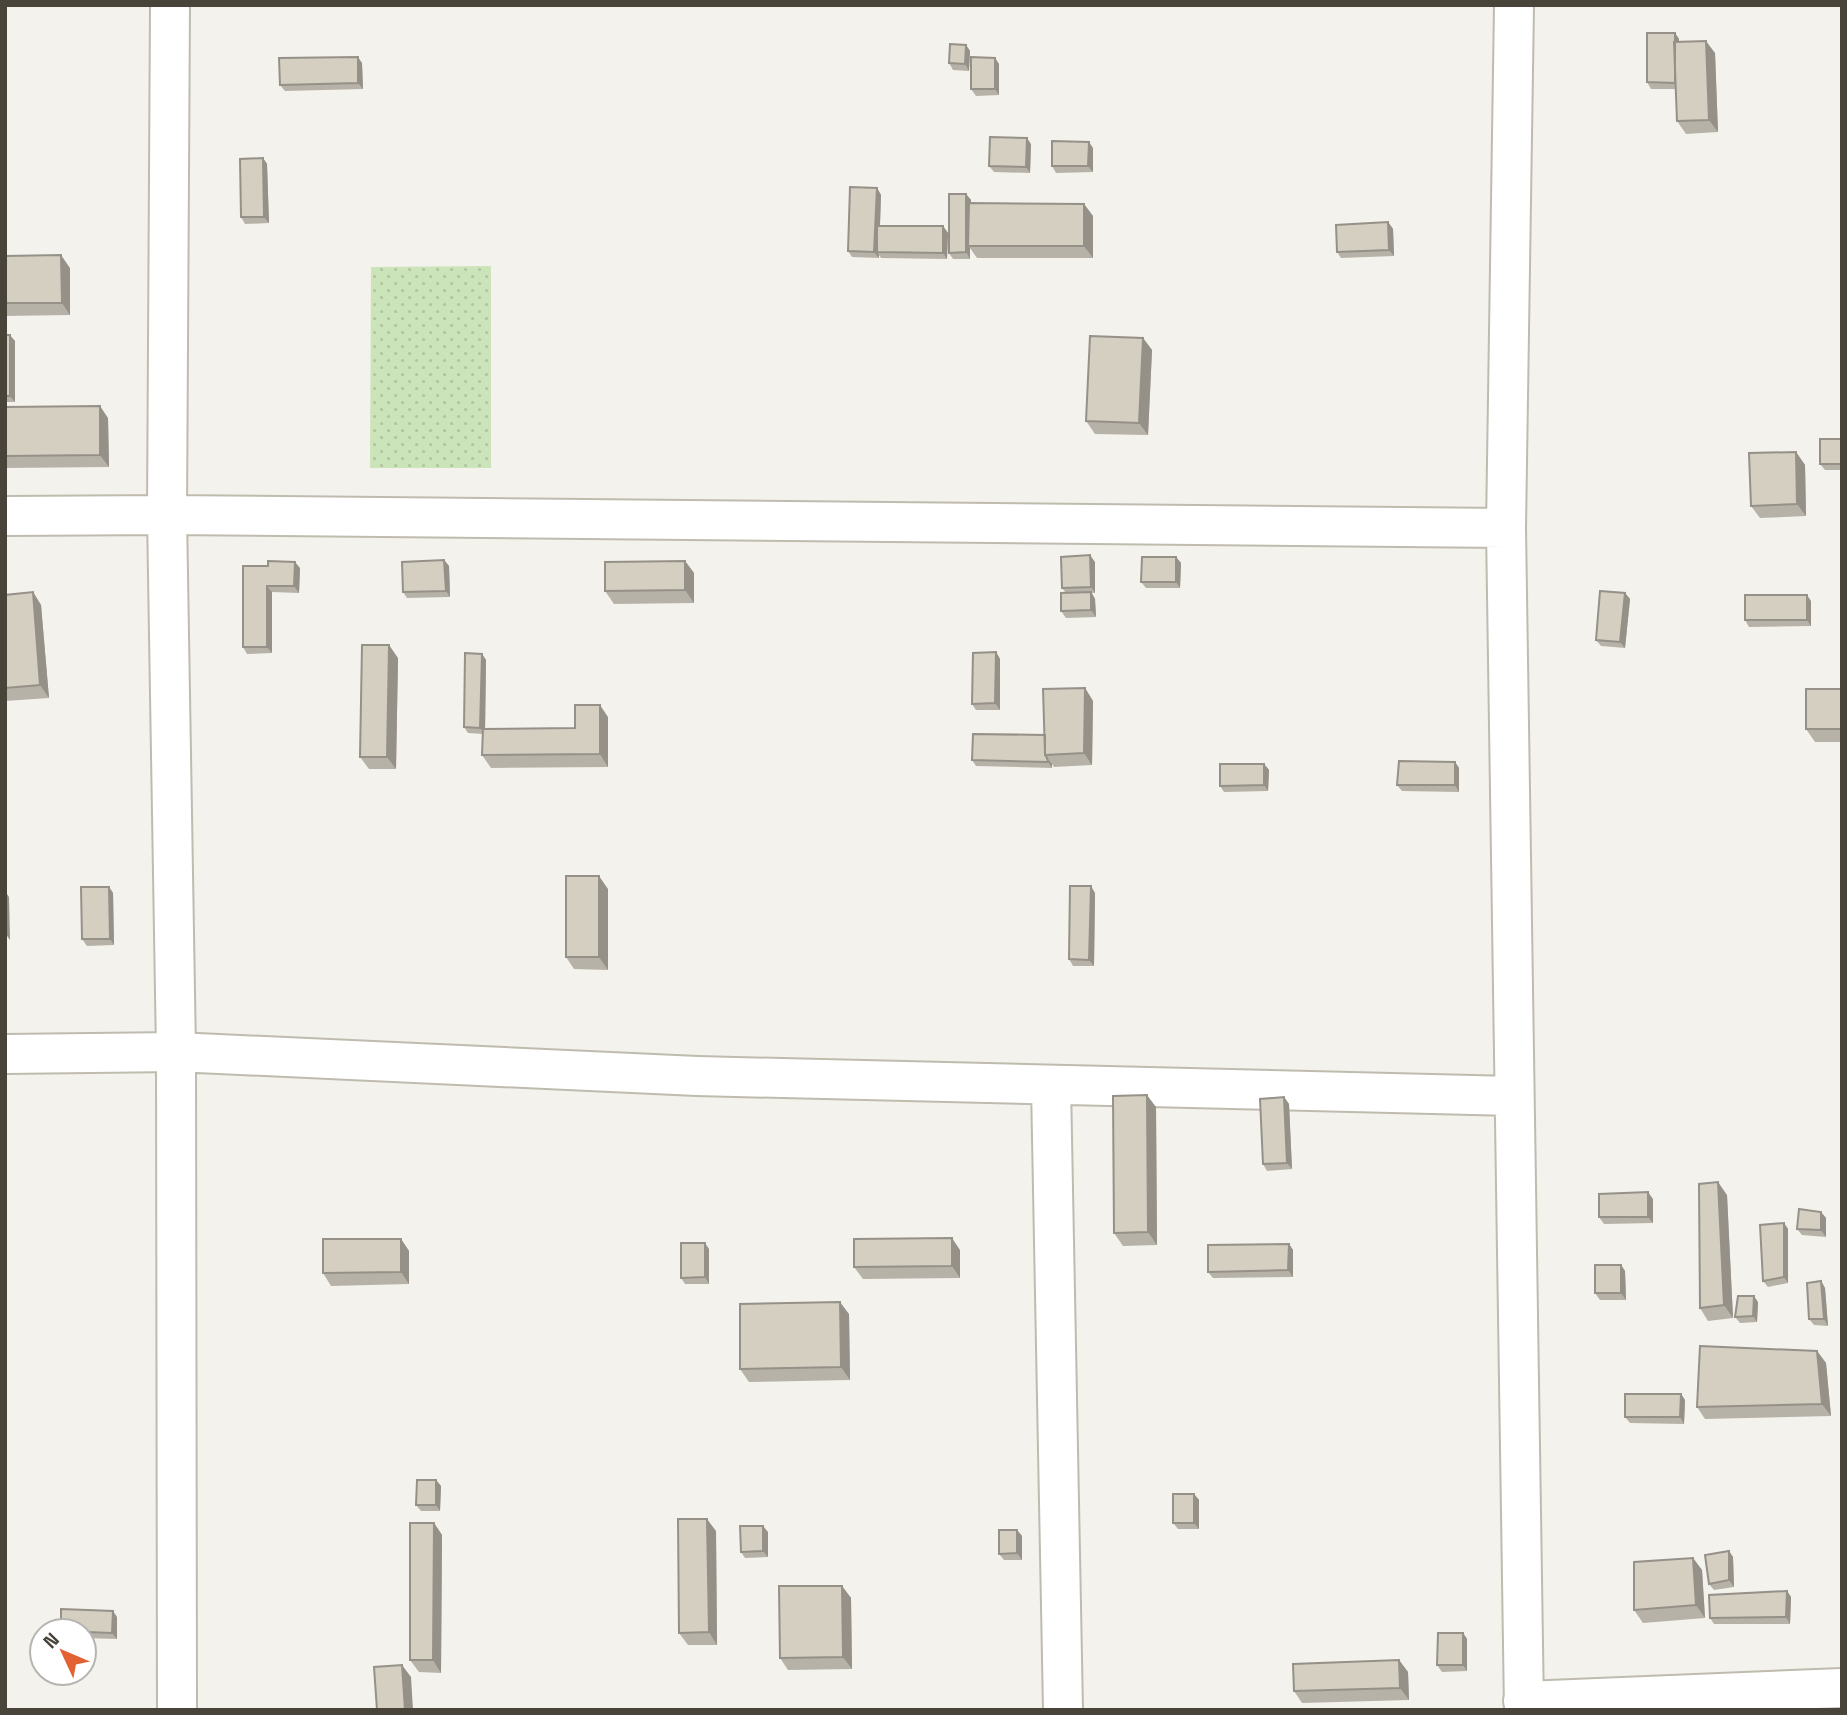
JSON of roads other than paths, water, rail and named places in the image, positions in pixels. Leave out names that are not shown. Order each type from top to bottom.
[{"type":"street","points":[[170,5],[167,515],[176,1052],[177,1710]]},
{"type":"street","points":[[1514,5],[1506,528],[1524,1705],[1842,1688]]},
{"type":"street","points":[[5,516],[167,515],[1506,528]]},
{"type":"street","points":[[5,1054],[176,1052],[697,1076],[1513,1096]]},
{"type":"street","points":[[1051,1085],[1063,1710]]}]
